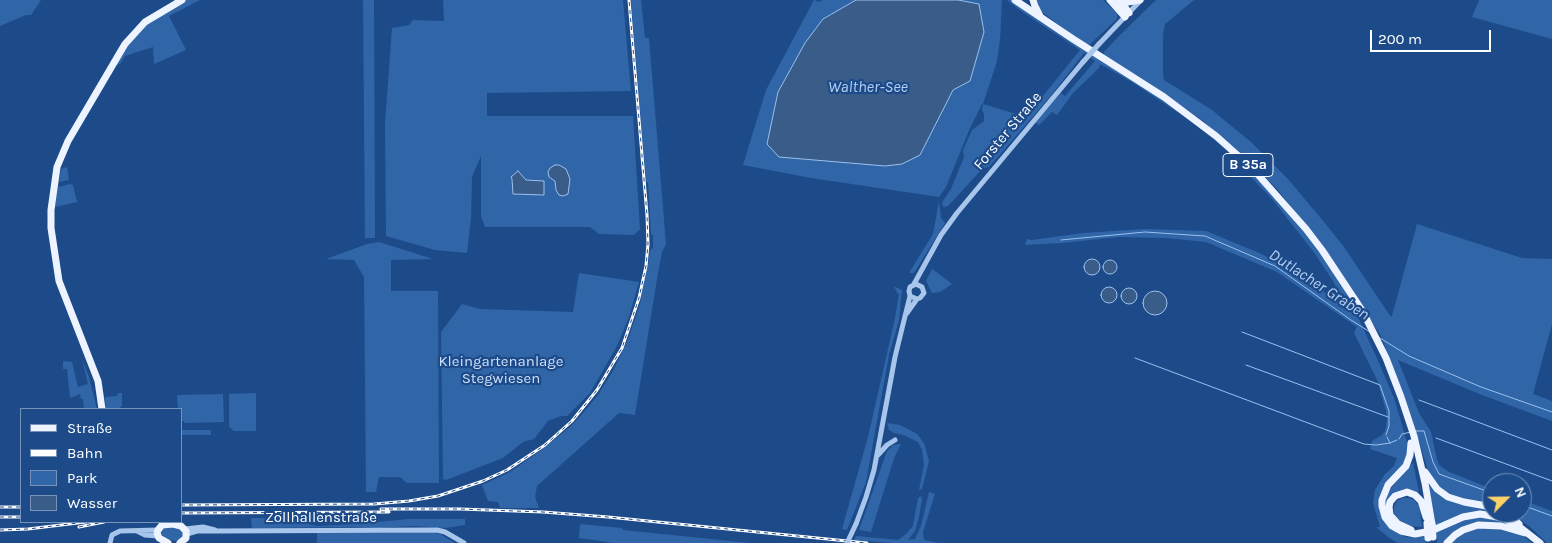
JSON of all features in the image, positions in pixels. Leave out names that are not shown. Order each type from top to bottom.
[{"type":"main road","points":[[102,408],[98,381],[59,281],[51,228],[51,210],[57,167],[68,141],[125,44],[146,22],[182,0]]},
{"type":"main road","points":[[1019,2],[1029,0]]},
{"type":"main road","points":[[1033,0],[1041,18]]},
{"type":"main road","points":[[1110,0],[1127,15]]},
{"type":"main road","points":[[1127,15],[1119,2],[1141,0]]},
{"type":"main road","name":"B 35a","points":[[1019,2],[1182,110],[1216,136],[1253,169],[1306,229],[1363,312],[1394,376],[1421,465],[1430,539]]},
{"type":"main road","name":"B 35a","points":[[1351,295],[1365,324],[1374,335]]},
{"type":"main road","points":[[1412,438],[1410,455],[1406,466],[1388,485],[1382,500],[1385,517],[1392,526],[1409,534],[1430,539],[1463,517],[1480,514],[1503,518],[1525,530]]},
{"type":"main road","name":"B 35a","points":[[1412,438],[1428,521]]},
{"type":"main road","points":[[1421,465],[1432,484],[1448,497],[1482,505]]},
{"type":"main road","points":[[1428,521],[1420,501],[1411,493],[1399,494],[1390,502],[1389,512],[1393,520],[1404,528],[1430,539]]},
{"type":"main road","points":[[168,543],[158,533],[164,523],[173,524],[185,538]]},
{"type":"main road","points":[[1519,523],[1540,543]]},
{"type":"main road","points":[[1447,543],[1463,530],[1478,525],[1501,526],[1531,535]]},
{"type":"street","name":"Forster Straße","points":[[914,284],[942,234],[957,212],[1083,62],[1141,0]]},
{"type":"street","name":"Forster Straße","points":[[921,286],[923,270]]},
{"type":"street","points":[[847,543],[866,497],[878,455],[897,350],[910,296],[909,289],[914,284],[921,286],[924,291],[923,295],[917,299],[906,315]]},
{"type":"street","points":[[910,296],[917,299]]},
{"type":"street","points":[[878,455],[887,445],[895,440]]},
{"type":"street","points":[[110,543],[114,533],[125,530],[158,533]]},
{"type":"street","name":"Zollhallenstraße","points":[[185,538],[197,531],[427,530],[442,531],[464,543]]},
{"type":"green space","points":[[0,0],[41,0],[31,15],[26,15],[0,26]]},
{"type":"green space","points":[[182,0],[200,0],[169,16],[186,50],[154,64],[153,47],[125,56],[121,63],[113,64],[140,27]]},
{"type":"green space","points":[[363,0],[374,0],[375,238],[365,238]]},
{"type":"green space","points":[[443,0],[623,0],[631,91],[487,93],[487,116],[633,116],[640,229],[634,235],[599,234],[590,227],[485,227],[481,216],[481,156],[472,177],[471,218],[467,253],[435,250],[386,236],[385,123],[392,28],[409,25],[413,20],[444,21]]},
{"type":"green space","points":[[631,0],[641,0],[645,38],[649,38],[666,244],[662,252],[658,273],[635,415],[619,413],[537,486],[535,497],[539,508],[500,508],[498,502],[488,501],[482,485],[510,472],[540,451],[570,427],[583,413],[598,395],[614,369],[628,339],[640,304],[646,267],[648,267],[650,250],[653,248],[653,235],[651,235],[648,182],[646,182]]},
{"type":"green space","points":[[814,0],[819,2],[823,0],[856,0],[823,19],[805,43],[778,92],[767,144],[919,155],[953,90],[970,80],[984,32],[979,4],[958,0],[1002,0],[997,61],[983,104],[970,128],[946,187],[939,197],[811,178],[743,165],[766,90]]},
{"type":"green space","points":[[1007,0],[1010,0],[1160,97],[1212,135],[1258,177],[1297,221],[1340,281],[1375,354],[1394,398],[1408,445],[1408,455],[1402,469],[1379,505],[1397,532],[1406,537],[1425,536],[1426,543],[1398,543],[1376,527],[1380,527],[1373,503],[1375,490],[1385,474],[1394,466],[1397,458],[1370,449],[1372,441],[1381,436],[1385,431],[1387,420],[1377,380],[1354,333],[1357,327],[1277,272],[1206,242],[1167,238],[1118,237],[1025,245],[1027,239],[1032,240],[1083,233],[1145,229],[1206,231],[1286,266],[1346,307],[1333,281],[1313,251],[1272,199],[1230,158],[1232,155],[1194,123],[1132,82],[1100,64],[1099,68],[1073,93],[1057,115],[1052,112],[1039,125],[1035,122],[1061,93],[1065,96],[1095,61],[1084,53],[1050,97],[989,167],[983,168],[948,206],[944,207],[942,205],[943,201],[951,189],[964,157],[963,150],[972,130],[984,121],[983,104],[1026,117],[1080,50]]},
{"type":"green space","points":[[1037,0],[1103,0],[1117,13],[1117,19],[1088,46],[1043,13],[1039,9]]},
{"type":"green space","points":[[1156,0],[1194,0],[1165,24],[1163,35],[1164,80],[1212,110],[1251,142],[1288,179],[1344,247],[1391,317],[1417,224],[1522,258],[1552,259],[1552,324],[1533,394],[1552,401],[1552,421],[1482,395],[1398,360],[1419,413],[1431,432],[1439,465],[1449,472],[1482,485],[1482,503],[1456,498],[1441,490],[1429,474],[1414,424],[1381,336],[1324,248],[1277,189],[1203,121],[1104,55],[1104,52]]},
{"type":"green space","points":[[1479,0],[1552,0],[1552,39],[1472,17]]},
{"type":"green space","points":[[67,167],[69,180],[59,182],[61,169]]},
{"type":"green space","points":[[73,185],[77,202],[55,207],[58,187]]},
{"type":"green space","points":[[939,201],[941,218],[945,223],[914,273],[909,273],[933,234]]},
{"type":"green space","points":[[379,242],[433,259],[391,260],[391,291],[438,291],[439,483],[407,483],[400,477],[379,477],[376,492],[366,492],[364,277],[354,260],[326,259],[367,244]]},
{"type":"green space","points":[[932,269],[952,284],[940,292],[932,293],[926,281]]},
{"type":"green space","name":"Kleingartenanlage Stegwiesen","points":[[579,273],[639,282],[629,317],[617,346],[590,393],[567,416],[561,416],[548,421],[534,439],[523,442],[503,458],[446,480],[443,479],[441,332],[462,304],[480,309],[573,312]]},
{"type":"green space","points":[[893,286],[902,290],[899,320],[889,355],[866,482],[847,530],[842,529],[868,437],[895,318],[899,294]]},
{"type":"green space","points":[[82,359],[89,377],[97,408],[84,408],[83,399],[81,399],[80,394],[70,398],[67,369],[63,369],[63,361],[72,362],[78,387],[88,384]]},
{"type":"green space","points":[[118,393],[122,393],[122,406],[119,408],[106,408],[105,397],[117,396]]},
{"type":"green space","points":[[256,393],[256,431],[234,431],[229,427],[229,394]]},
{"type":"green space","points":[[223,394],[224,422],[184,423],[182,421],[182,408],[178,408],[177,395]]},
{"type":"green space","points":[[887,423],[900,425],[917,434],[924,443],[929,461],[922,489],[919,490],[924,465],[922,450],[918,442],[889,430]]},
{"type":"green space","points":[[182,430],[211,430],[211,435],[182,435]]},
{"type":"green space","points":[[901,444],[894,458],[871,532],[859,530],[887,451],[893,445]]},
{"type":"green space","points":[[1413,462],[1419,492],[1406,489],[1396,492],[1391,495],[1386,506],[1384,505],[1388,492]]},
{"type":"green space","points":[[1428,483],[1438,493],[1482,506],[1482,515],[1436,525]]},
{"type":"green space","points":[[929,492],[935,494],[923,532],[924,540],[939,543],[892,543],[854,540],[856,536],[898,540],[913,526],[918,498],[921,496],[919,517],[915,531],[908,540],[915,539],[921,526]]},
{"type":"green space","points":[[1402,498],[1413,499],[1418,505],[1422,527],[1409,526],[1397,519],[1394,507],[1397,501]]},
{"type":"green space","points":[[1532,504],[1552,511],[1552,543],[1547,543],[1525,523],[1532,523]]},
{"type":"green space","points":[[1480,517],[1482,517],[1482,523],[1491,523],[1450,536],[1443,543],[1437,543],[1436,532],[1462,521]]},
{"type":"green space","points":[[251,518],[281,518],[317,526],[409,519],[465,519],[465,525],[446,528],[413,526],[379,528],[252,528]]},
{"type":"green space","points":[[1498,523],[1506,523],[1515,527]]},
{"type":"green space","points":[[580,524],[750,543],[614,543],[579,538]]},
{"type":"green space","points":[[169,526],[182,530],[184,536],[177,541],[164,538],[160,533],[161,529]]},
{"type":"green space","points":[[1486,526],[1519,533],[1532,543],[1449,543],[1463,532]]},
{"type":"green space","points":[[317,533],[435,533],[455,543],[317,543]]},
{"type":"water","name":"Walther-See","points":[[856,0],[958,0],[979,4],[984,32],[970,81],[953,90],[920,155],[902,164],[885,166],[779,157],[767,144],[778,92],[805,43],[823,19]]},
{"type":"water","points":[[555,165],[566,169],[570,179],[568,194],[563,196],[559,195],[556,190],[555,181],[549,177],[548,172],[550,168]]},
{"type":"water","points":[[518,171],[526,180],[544,181],[544,195],[513,194],[511,177]]},
{"type":"water","points":[[1092,259],[1098,261],[1100,267],[1098,273],[1092,275],[1086,273],[1084,267],[1086,261]]},
{"type":"water","points":[[1110,260],[1115,262],[1117,267],[1115,272],[1110,274],[1105,272],[1103,267],[1105,262]]},
{"type":"water","points":[[1106,287],[1112,287],[1117,292],[1115,301],[1106,303],[1101,298],[1101,292]]},
{"type":"water","points":[[1126,288],[1132,288],[1137,293],[1135,302],[1126,304],[1121,299],[1121,293]]},
{"type":"water","points":[[1155,291],[1163,295],[1167,303],[1163,311],[1155,315],[1147,311],[1143,303],[1147,295]]},
{"type":"waterway","name":"Dutlacher Graben","points":[[1061,240],[1145,232],[1205,236],[1275,266],[1370,332]]},
{"type":"waterway","points":[[1242,332],[1380,385],[1389,411],[1389,426],[1386,435]]},
{"type":"waterway","name":"Dutlacher Graben","points":[[1380,338],[1409,356],[1481,387],[1552,412]]},
{"type":"waterway","points":[[1135,358],[1364,444],[1376,445],[1397,440]]},
{"type":"waterway","points":[[1246,365],[1388,417]]},
{"type":"waterway","points":[[1419,400],[1552,450]]},
{"type":"waterway","points":[[1415,431],[1424,431],[1433,462],[1439,474],[1482,489]]},
{"type":"waterway","points":[[1399,439],[1402,434],[1411,432]]},
{"type":"waterway","points":[[1387,437],[1390,443]]},
{"type":"waterway","points":[[1436,438],[1552,481]]},
{"type":"waterway","points":[[1532,509],[1552,516]]},
{"type":"railway","points":[[182,505],[374,504],[438,496],[483,481],[507,470],[545,445],[572,421],[597,390],[622,348],[639,298],[646,266],[648,244],[647,215],[629,0]]},
{"type":"railway","points":[[0,507],[20,507]]},
{"type":"railway","points":[[381,509],[543,512],[867,543]]},
{"type":"railway","points":[[182,513],[389,512]]},
{"type":"railway","points":[[0,517],[20,517]]},
{"type":"railway","points":[[0,530],[28,529],[78,523]]},
{"type":"railway","points":[[79,527],[99,523]]}]
